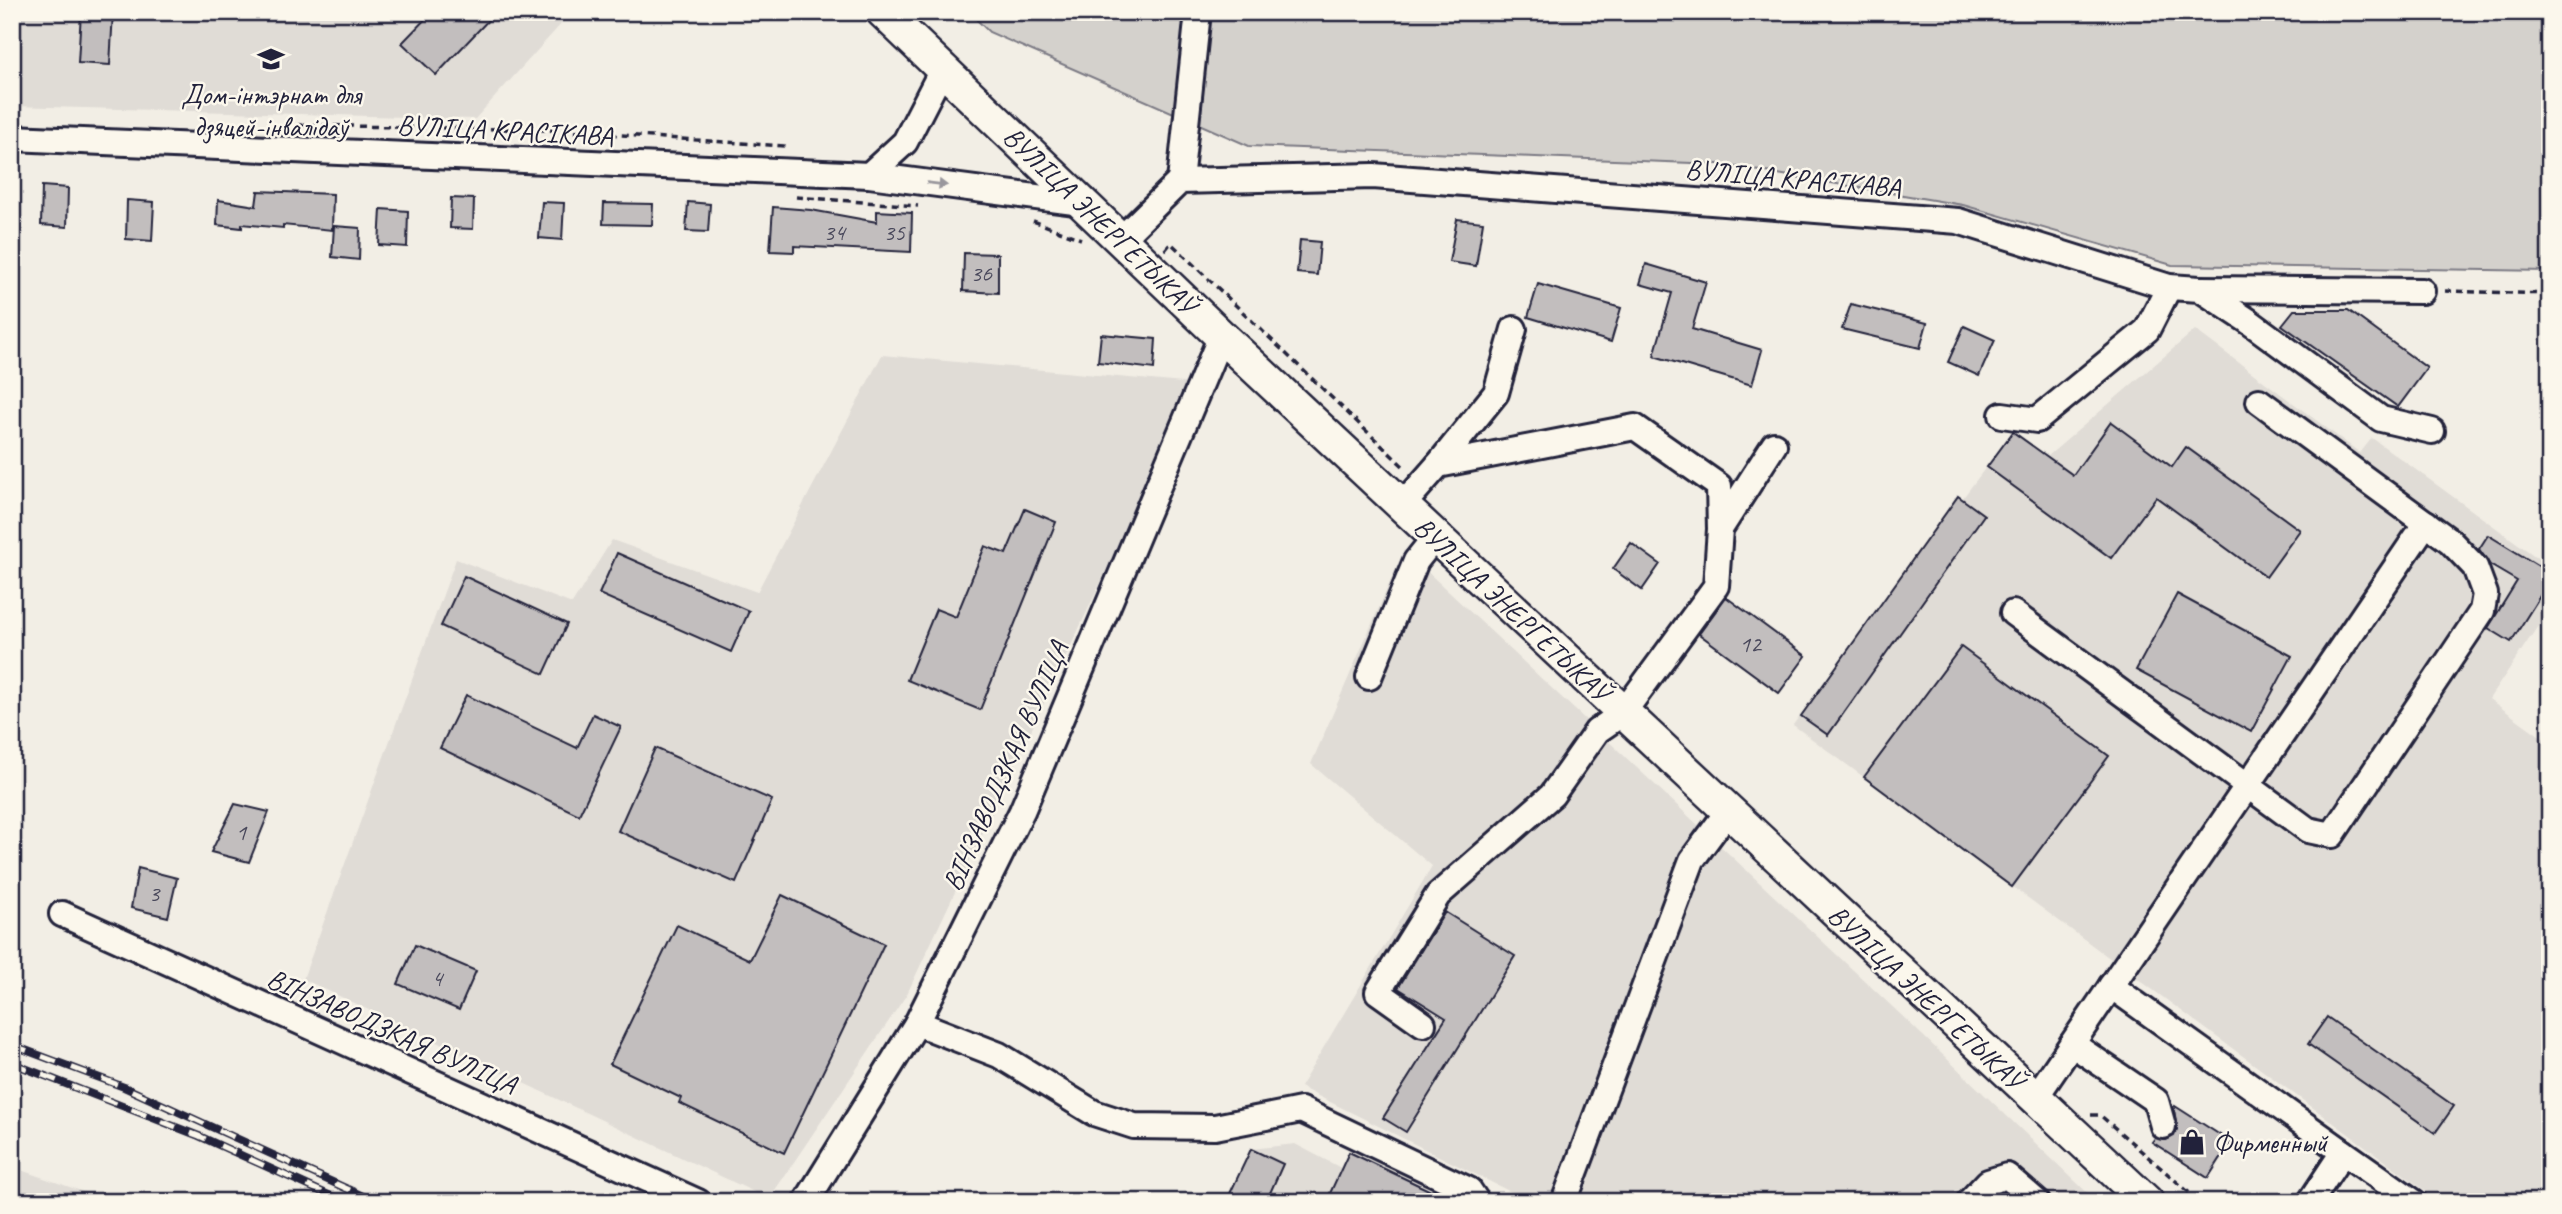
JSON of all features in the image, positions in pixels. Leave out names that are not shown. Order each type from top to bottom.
[{"type":"main road","name":"ВУЛІЦА ЭНЕРГЕТЫКАЎ","points":[[883,12],[1221,337],[2147,1202]]},
{"type":"street","points":[[1120,240],[1180,181],[1198,12]]},
{"type":"street","points":[[869,175],[905,142],[943,68]]},
{"type":"street","name":"ВУЛІЦА КРАСІКАВА","points":[[12,138],[869,175],[1082,203]]},
{"type":"street","name":"ВУЛІЦА КРАСІКАВА","points":[[1180,181],[1373,176],[1958,221],[2169,287],[2200,289],[2247,320],[2381,419],[2432,431]]},
{"type":"street","points":[[2003,415],[2036,420],[2147,330],[2169,287]]},
{"type":"street","points":[[2200,289],[2422,291]]},
{"type":"street","points":[[1402,506],[1496,393],[1514,329]]},
{"type":"street","name":"ВІНЗАВОДЗКАЯ ВУЛІЦА","points":[[806,1202],[917,1023],[1022,811],[1221,337]]},
{"type":"street","points":[[2012,613],[2246,787],[2308,830],[2332,835],[2482,611],[2485,594],[2475,567],[2450,541],[2259,401]]},
{"type":"street","points":[[1423,1024],[1378,992],[1438,895],[1552,795],[1597,731],[1623,713],[1716,586],[1720,529],[1719,486],[1635,428],[1438,465]]},
{"type":"street","points":[[1720,529],[1774,445]]},
{"type":"street","points":[[2033,1097],[2044,1085],[2426,523]]},
{"type":"street","points":[[1369,677],[1416,561],[1434,537]]},
{"type":"street","points":[[1564,1202],[1692,860],[1728,811]]},
{"type":"street","name":"ВІНЗАВОДЗКАЯ ВУЛІЦА","points":[[62,914],[698,1202]]},
{"type":"street","points":[[2111,986],[2414,1202]]},
{"type":"street","points":[[917,1023],[999,1055],[1094,1113],[1134,1126],[1215,1127],[1301,1110],[1469,1190],[1477,1202]]},
{"type":"street","points":[[2072,1044],[2156,1101],[2162,1126]]},
{"type":"street","points":[[2311,1202],[2343,1152]]},
{"type":"street","points":[[1969,1202],[1988,1182],[2007,1176],[2037,1202]]},
{"type":"path","points":[[2422,291],[2550,294]]},
{"type":"shaded area","name":"Дом-інтэрнат для дзяцей-інвалідаў","points":[[12,12],[572,12],[475,119],[12,106]]},
{"type":"shaded area","points":[[969,12],[2550,12],[2550,271],[2172,265],[1963,205],[1718,164],[1249,146],[989,32]]},
{"type":"shaded area","points":[[2195,330],[2360,453],[2372,438],[2550,567],[2550,608],[2489,699],[2550,743],[2550,1202],[2441,1202],[1793,725],[2013,431],[2048,456]]},
{"type":"shaded area","points":[[882,355],[1194,384],[907,994],[769,1199],[303,979],[456,559],[572,604],[612,540],[757,592]]},
{"type":"shaded area","points":[[1404,550],[2097,1202],[1531,1202],[1300,1087],[1432,866],[1311,764]]},
{"type":"shaded area","points":[[1295,1144],[1341,1168],[1349,1152],[1438,1194],[1435,1202],[1226,1202],[1251,1149]]},
{"type":"shaded area","points":[[12,1167],[113,1202],[12,1202]]},
{"type":"building","points":[[81,12],[113,12],[110,65],[78,63]]},
{"type":"building","points":[[432,12],[496,12],[436,75],[402,43]]},
{"type":"building","points":[[42,186],[68,188],[67,227],[41,225]]},
{"type":"building","points":[[258,191],[333,194],[332,230],[283,225],[283,228],[242,224],[242,228],[217,225],[218,200],[256,206]]},
{"type":"building","points":[[451,198],[474,199],[473,229],[450,228]]},
{"type":"building","points":[[127,200],[154,202],[152,241],[126,239]]},
{"type":"building","points":[[542,202],[564,203],[562,240],[539,238]]},
{"type":"building","points":[[688,202],[710,204],[708,232],[686,231]]},
{"type":"building","points":[[604,203],[653,204],[652,225],[603,224]]},
{"type":"building","points":[[773,207],[811,210],[877,222],[877,211],[912,213],[911,252],[794,246],[794,252],[770,251]]},
{"type":"building","points":[[381,209],[408,211],[407,247],[379,245]]},
{"type":"building","points":[[1457,219],[1483,222],[1476,266],[1449,262]]},
{"type":"building","points":[[334,226],[360,228],[359,260],[332,257]]},
{"type":"building","points":[[1300,240],[1320,242],[1317,275],[1297,273]]},
{"type":"building","points":[[964,253],[998,254],[998,293],[963,291]]},
{"type":"building","points":[[1646,264],[1706,282],[1692,329],[1762,350],[1752,385],[1654,356],[1672,293],[1640,284]]},
{"type":"building","points":[[1538,284],[1621,308],[1611,342],[1528,317]]},
{"type":"building","points":[[1851,304],[1927,323],[1920,348],[1842,329]]},
{"type":"building","points":[[2294,310],[2348,310],[2427,368],[2398,407],[2282,325]]},
{"type":"building","points":[[1964,326],[1995,340],[1979,376],[1948,362]]},
{"type":"building","points":[[1101,334],[1156,339],[1154,369],[1098,362]]},
{"type":"building","points":[[2111,422],[2172,467],[2186,447],[2300,530],[2266,577],[2156,497],[2111,558],[1987,467],[2013,432],[2073,475]]},
{"type":"building","points":[[1958,496],[1984,515],[1828,735],[1801,716]]},
{"type":"building","points":[[1025,509],[1056,522],[980,710],[907,680],[936,609],[956,617],[985,546],[1006,554]]},
{"type":"building","points":[[2488,535],[2550,573],[2550,580],[2511,642],[2488,628],[2517,581],[2490,565],[2479,549]]},
{"type":"building","points":[[1631,543],[1660,564],[1642,590],[1613,569]]},
{"type":"building","points":[[617,553],[749,611],[731,652],[599,594]]},
{"type":"building","points":[[464,576],[567,624],[544,674],[441,626]]},
{"type":"building","points":[[2177,594],[2292,656],[2251,732],[2136,670]]},
{"type":"building","points":[[1726,597],[1806,656],[1779,693],[1699,634]]},
{"type":"building","points":[[1961,647],[2109,756],[2012,887],[1864,777]]},
{"type":"building","points":[[466,695],[577,748],[593,714],[621,727],[579,815],[440,748]]},
{"type":"building","points":[[655,748],[772,800],[736,883],[618,831]]},
{"type":"building","points":[[235,804],[269,812],[249,862],[211,852]]},
{"type":"building","points":[[138,868],[177,878],[168,917],[131,908]]},
{"type":"building","points":[[782,895],[884,944],[784,1153],[679,1103],[681,1098],[610,1064],[677,925],[750,960]]},
{"type":"building","points":[[1445,912],[1515,956],[1406,1132],[1383,1118],[1446,1018],[1398,988]]},
{"type":"building","points":[[415,945],[476,971],[459,1010],[398,984]]},
{"type":"building","points":[[2327,1017],[2454,1106],[2435,1133],[2308,1044]]},
{"type":"building","name":"Фирменный","points":[[2175,1106],[2231,1142],[2208,1178],[2152,1142],[2155,1138],[2166,1140],[2174,1136],[2177,1129]]},
{"type":"building","points":[[1251,1149],[1283,1164],[1266,1202],[1226,1202]]},
{"type":"building","points":[[1349,1152],[1454,1202],[1326,1202]]},
{"type":"railway","points":[[12,1045],[124,1087],[376,1202]]},
{"type":"railway","points":[[12,1063],[199,1136],[344,1202]]},
{"type":"place","name":"Дом-інтэрнат для дзяцей-інвалідаў","points":[[271,59]]},
{"type":"place","name":"Фирменный","points":[[2192,1142]]}]
